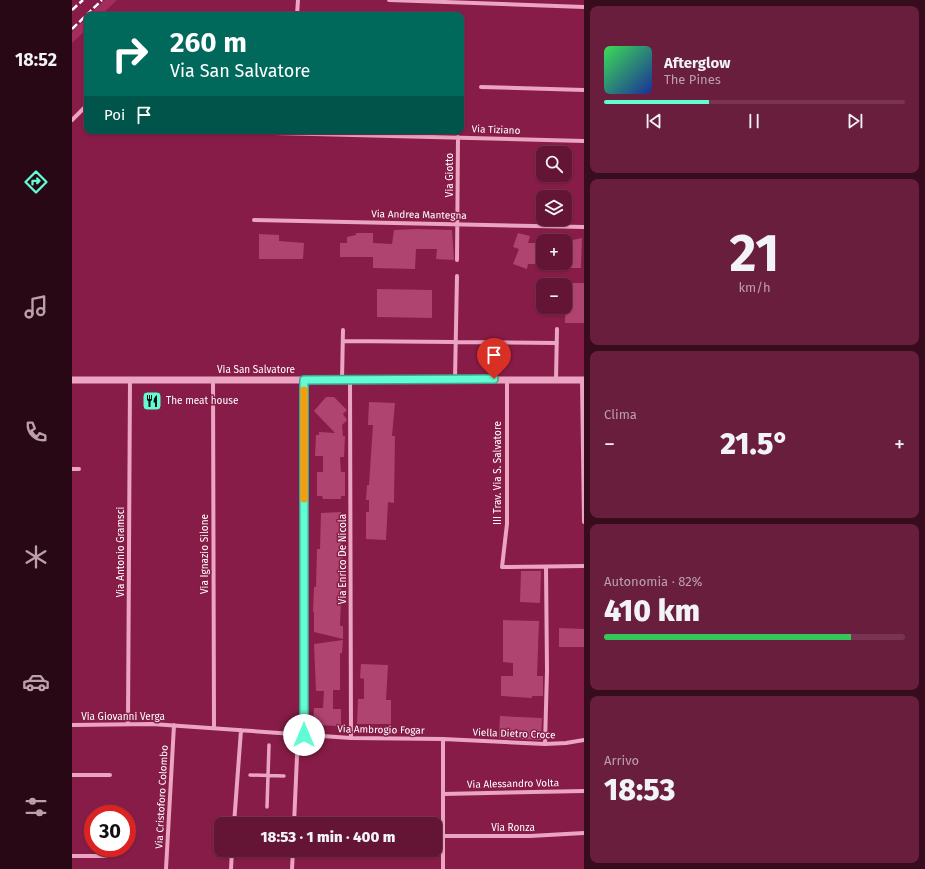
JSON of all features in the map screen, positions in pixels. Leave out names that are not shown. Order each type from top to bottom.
[{"type":"street","points":[[297,12],[298,0]]},
{"type":"street","points":[[389,0],[584,7]]},
{"type":"street","points":[[481,87],[584,90]]},
{"type":"street","points":[[72,120],[84,108]]},
{"type":"street","name":"Via Tiziano","points":[[353,134],[584,141]]},
{"type":"street","name":"Via Giotto","points":[[457,260],[458,137]]},
{"type":"street","name":"Via Andrea Mantegna","points":[[254,220],[584,227]]},
{"type":"street","points":[[455,379],[457,276]]},
{"type":"street","points":[[556,380],[557,329]]},
{"type":"street","points":[[342,380],[343,330]]},
{"type":"street","points":[[343,341],[557,343]]},
{"type":"street","name":"III Trav. Via S. Salvatore","points":[[507,379],[507,524],[502,567],[546,567]]},
{"type":"street","name":"Via San Salvatore","points":[[72,380],[583,380]]},
{"type":"street","name":"Via Antonio Gramsci","points":[[128,724],[130,380]]},
{"type":"street","name":"Via Ignazio Silone","points":[[213,380],[214,728]]},
{"type":"street","points":[[304,380],[304,735]]},
{"type":"street","name":"Via Enrico De Nicola","points":[[350,380],[351,738]]},
{"type":"street","points":[[583,380],[584,522]]},
{"type":"street","points":[[72,469],[79,469]]},
{"type":"street","points":[[545,744],[547,671],[546,567],[584,566]]},
{"type":"street","name":"Via Giovanni Verga","points":[[72,725],[174,725]]},
{"type":"street","name":"Via Ambrogio Fogar","points":[[174,725],[351,738],[443,739]]},
{"type":"street","name":"Via Cristoforo Colombo","points":[[166,869],[174,725]]},
{"type":"street","points":[[235,817],[241,730]]},
{"type":"street","points":[[294,817],[298,734]]},
{"type":"street","points":[[443,739],[443,869]]},
{"type":"street","name":"Viella Dietro Croce","points":[[443,739],[545,744],[584,740]]},
{"type":"street","points":[[267,806],[269,745]]},
{"type":"street","points":[[72,775],[110,775]]},
{"type":"street","points":[[250,775],[284,776]]},
{"type":"street","name":"Via Alessandro Volta","points":[[443,794],[584,791]]},
{"type":"street","name":"Via Ronza","points":[[443,836],[584,834]]},
{"type":"street","points":[[72,856],[84,856]]},
{"type":"street","points":[[231,869],[232,857]]},
{"type":"street","points":[[292,869],[293,857]]},
{"type":"shaded area","points":[[105,0],[117,0],[104,12],[92,12]]},
{"type":"shaded area","points":[[84,20],[84,32],[72,43],[72,32]]},
{"type":"building","points":[[394,230],[452,230],[454,260],[436,259],[437,249],[416,249],[415,269],[373,268],[373,257],[340,257],[340,243],[347,243],[347,237],[356,235],[356,233],[373,233],[373,243],[392,244]]},
{"type":"building","points":[[518,233],[530,236],[528,243],[536,243],[536,264],[528,264],[527,269],[513,264],[519,249],[513,247]]},
{"type":"building","points":[[259,234],[279,235],[279,241],[304,243],[303,259],[259,259]]},
{"type":"building","points":[[582,238],[581,268],[572,268],[572,240]]},
{"type":"building","points":[[572,283],[584,283],[584,323],[565,323],[565,314],[572,314]]},
{"type":"building","points":[[377,289],[432,290],[432,318],[377,317]]},
{"type":"building","points":[[326,397],[334,397],[347,410],[343,414],[347,420],[342,425],[343,436],[345,436],[344,457],[340,457],[341,472],[345,472],[345,496],[341,496],[341,499],[323,499],[322,496],[317,496],[317,472],[323,472],[323,456],[315,456],[316,435],[319,435],[319,432],[335,433],[314,411]]},
{"type":"building","points":[[369,402],[395,403],[392,436],[395,436],[394,503],[388,502],[386,540],[366,539],[366,512],[369,512],[369,500],[366,500],[367,485],[369,485],[373,425],[368,425]]},
{"type":"building","points":[[341,512],[341,549],[343,549],[340,626],[343,626],[343,639],[314,632],[313,612],[314,587],[316,587],[317,549],[320,549],[321,513]]},
{"type":"building","points":[[521,571],[541,571],[540,603],[520,602]]},
{"type":"building","points":[[503,620],[539,621],[537,676],[543,676],[543,696],[532,696],[532,698],[501,696],[501,676],[513,676],[513,663],[503,662]]},
{"type":"building","points":[[559,628],[584,629],[584,647],[559,647]]},
{"type":"building","points":[[343,640],[342,653],[340,653],[340,690],[333,690],[333,709],[341,709],[341,726],[313,725],[314,708],[323,708],[324,691],[316,691],[314,644]]},
{"type":"building","points":[[361,664],[388,665],[386,700],[391,700],[391,724],[357,724],[358,699],[364,699],[364,679],[360,678]]},
{"type":"building","points":[[500,716],[542,718],[541,740],[499,738]]},
{"type":"railway","points":[[72,10],[83,0]]},
{"type":"railway","points":[[90,12],[102,0]]},
{"type":"railway","points":[[72,29],[84,17]]},
{"type":"slow traffic","points":[[304,390],[304,499]]},
{"type":"place","name":"The meat house","points":[[152,401]]},
{"type":"route","points":[[304,735],[304,380],[494,379]]}]
